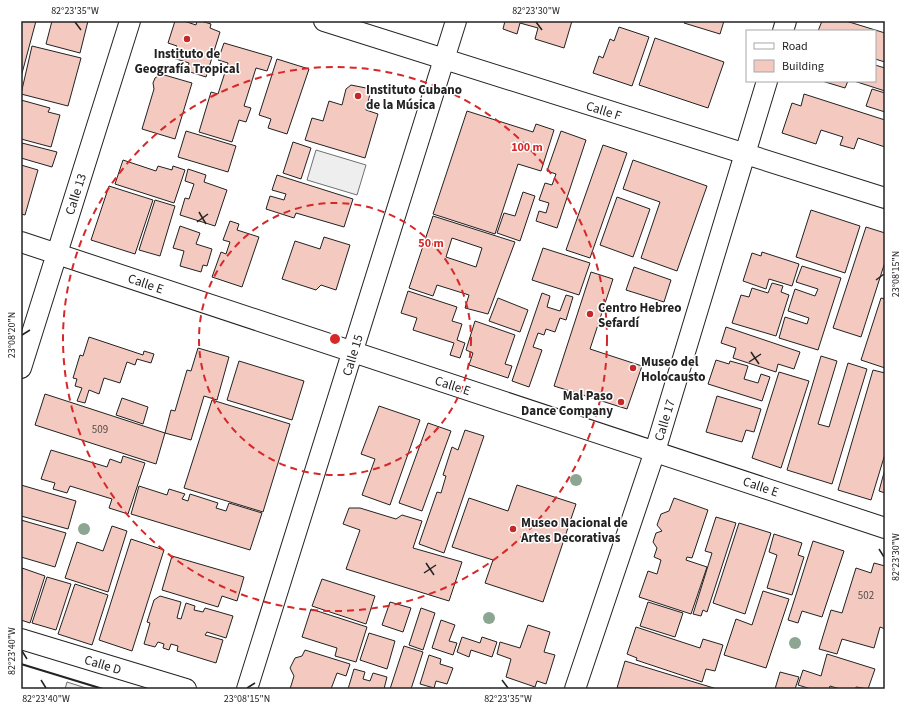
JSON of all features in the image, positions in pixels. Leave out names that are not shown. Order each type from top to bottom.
[{"type":"street","name":"Calle 13","points":[[21,368],[130,21]]},
{"type":"street","name":"Calle F","points":[[324,21],[885,198]]},
{"type":"street","name":"Calle 15","points":[[247,689],[456,21]]},
{"type":"street","name":"Calle 17","points":[[575,689],[655,451],[767,82]]},
{"type":"street","name":"Calle E","points":[[21,242],[352,353],[655,451],[885,528]]},
{"type":"street","name":"Calle D","points":[[21,639],[186,689]]},
{"type":"shaded area","points":[[316,150],[366,165],[357,195],[307,180]]},
{"type":"shaded area","points":[[67,682],[89,689],[65,689]]},
{"type":"building","points":[[21,21],[36,21],[21,77]]},
{"type":"building","points":[[52,21],[88,21],[80,53],[46,44]]},
{"type":"building","points":[[175,21],[184,21],[196,25],[197,21],[201,21],[211,24],[210,28],[220,32],[206,77],[187,71],[189,63],[173,58],[177,46],[168,43]]},
{"type":"building","points":[[505,21],[572,21],[564,48],[535,39],[538,28],[520,23],[517,34],[503,29]]},
{"type":"building","points":[[685,21],[724,21],[720,34],[684,23]]},
{"type":"building","points":[[822,21],[846,21],[875,30],[818,30]]},
{"type":"building","points":[[619,27],[649,37],[632,86],[593,73],[599,56],[603,58],[610,39],[614,41]]},
{"type":"building","points":[[876,30],[885,33],[885,62],[876,59]]},
{"type":"building","points":[[655,38],[724,62],[708,108],[639,85]]},
{"type":"building","points":[[224,43],[272,57],[267,71],[256,68],[244,106],[251,108],[246,122],[239,120],[232,142],[199,132],[211,92],[218,94],[228,63],[218,60]]},
{"type":"building","points":[[32,46],[81,58],[68,106],[21,94]]},
{"type":"building","points":[[277,59],[309,69],[287,134],[268,128],[271,119],[259,115]]},
{"type":"building","points":[[876,65],[885,68],[885,91],[857,82],[876,82]]},
{"type":"building","points":[[161,74],[192,83],[175,139],[142,129],[154,89],[153,83],[155,78]]},
{"type":"building","points":[[825,82],[848,82],[845,88]]},
{"type":"building","points":[[351,85],[366,88],[370,94],[366,110],[378,114],[365,158],[305,140],[312,118],[323,121],[329,101],[342,105],[346,89]]},
{"type":"building","points":[[872,89],[885,93],[885,112],[866,106]]},
{"type":"building","points":[[804,94],[885,120],[885,147],[858,138],[854,149],[840,145],[843,137],[821,130],[816,144],[782,133],[792,103],[801,106]]},
{"type":"building","points":[[21,100],[50,108],[48,112],[60,115],[51,147],[21,139]]},
{"type":"building","points":[[467,111],[533,132],[536,124],[554,130],[541,171],[518,164],[495,234],[433,214]]},
{"type":"building","points":[[186,131],[236,146],[228,172],[178,157]]},
{"type":"building","points":[[561,131],[586,140],[557,228],[536,221],[539,211],[546,213],[549,203],[539,200],[545,183],[552,185],[556,174],[547,171]]},
{"type":"building","points":[[293,142],[311,148],[301,179],[283,173]]},
{"type":"building","points":[[22,143],[57,152],[52,167],[21,158]]},
{"type":"building","points":[[603,145],[627,153],[590,258],[566,250]]},
{"type":"building","points":[[123,160],[156,171],[158,166],[172,170],[173,166],[185,170],[174,203],[115,184]]},
{"type":"building","points":[[633,160],[707,186],[677,271],[641,258],[660,202],[623,189]]},
{"type":"building","points":[[21,165],[38,170],[25,215],[21,214]]},
{"type":"building","points":[[188,169],[206,175],[204,182],[227,190],[215,226],[180,215],[185,198],[189,199],[194,184],[185,181]]},
{"type":"building","points":[[277,175],[353,199],[344,227],[296,213],[294,218],[266,209],[270,196],[284,200],[286,194],[272,190]]},
{"type":"building","points":[[109,186],[153,200],[135,254],[91,240]]},
{"type":"building","points":[[523,192],[535,196],[520,241],[497,233],[504,213],[515,216]]},
{"type":"building","points":[[617,197],[650,209],[633,257],[600,245]]},
{"type":"building","points":[[155,200],[175,206],[160,256],[139,250]]},
{"type":"building","points":[[811,210],[860,226],[845,273],[796,257]]},
{"type":"building","points":[[433,216],[515,242],[488,314],[465,308],[469,295],[437,285],[433,296],[409,288]],"holes":[[[452,238],[482,248],[476,267],[446,257]]]},
{"type":"building","points":[[230,221],[239,224],[237,230],[259,237],[242,287],[212,277],[221,252],[226,254],[230,242],[223,240]]},
{"type":"building","points":[[180,226],[200,233],[196,244],[212,249],[207,266],[203,265],[201,272],[180,266],[184,251],[173,248]]},
{"type":"building","points":[[866,227],[885,233],[885,262],[861,337],[833,328]]},
{"type":"building","points":[[324,237],[350,245],[336,290],[321,285],[316,290],[282,279],[295,241],[320,249]]},
{"type":"building","points":[[543,248],[590,263],[579,295],[532,280]]},
{"type":"building","points":[[762,252],[799,264],[792,286],[769,279],[766,289],[743,281],[752,253],[761,256]]},
{"type":"building","points":[[802,266],[841,278],[818,350],[779,338],[785,317],[807,324],[809,318],[788,311],[795,289],[815,296],[818,289],[796,282]]},
{"type":"building","points":[[634,267],[671,280],[664,302],[626,290]]},
{"type":"building","name":"Centro Hebreo Sefardí","points":[[591,272],[613,279],[590,349],[642,366],[627,409],[554,386]]},
{"type":"building","points":[[772,283],[783,286],[781,292],[789,295],[776,336],[732,323],[741,295],[749,297],[752,288],[768,293]]},
{"type":"building","points":[[408,291],[457,307],[452,321],[462,324],[457,340],[465,343],[460,358],[450,355],[454,343],[413,330],[417,318],[401,313]]},
{"type":"building","points":[[542,293],[550,296],[547,307],[560,311],[566,295],[573,297],[566,320],[560,318],[555,332],[546,329],[544,335],[538,333],[533,347],[542,350],[529,387],[512,381]]},
{"type":"building","points":[[498,298],[528,310],[520,332],[489,321]]},
{"type":"building","points":[[881,298],[885,299],[885,368],[861,360]]},
{"type":"building","points":[[475,321],[515,335],[505,364],[512,366],[508,378],[469,365],[473,353],[466,350]]},
{"type":"building","points":[[726,327],[800,352],[794,369],[778,364],[776,372],[733,358],[736,348],[721,343]]},
{"type":"building","points":[[89,337],[143,355],[144,351],[154,354],[151,363],[137,359],[135,365],[127,362],[120,383],[104,378],[99,394],[89,390],[85,403],[77,401],[82,388],[75,386],[77,379],[73,378],[80,355],[83,356]]},
{"type":"building","points":[[198,348],[229,357],[217,400],[204,396],[191,440],[165,433],[171,410],[175,411],[187,370],[191,371]]},
{"type":"building","points":[[821,356],[837,361],[818,424],[829,427],[848,363],[867,369],[832,484],[787,470]]},
{"type":"building","points":[[716,360],[729,364],[730,361],[748,366],[744,379],[758,383],[761,374],[770,377],[762,401],[708,384]]},
{"type":"building","points":[[239,361],[304,381],[292,420],[227,400]]},
{"type":"building","points":[[873,370],[885,373],[885,454],[871,500],[838,490]]},
{"type":"building","points":[[779,372],[809,381],[781,468],[752,458]]},
{"type":"building","points":[[45,394],[165,433],[156,464],[35,425]]},
{"type":"building","points":[[717,396],[761,409],[754,432],[746,430],[742,442],[706,432]]},
{"type":"building","points":[[122,398],[148,407],[143,424],[116,415]]},
{"type":"building","points":[[212,400],[290,424],[263,512],[184,488]]},
{"type":"building","points":[[379,406],[420,420],[390,505],[362,495],[375,459],[361,454]]},
{"type":"building","points":[[428,423],[451,431],[422,511],[399,503]]},
{"type":"building","points":[[465,430],[484,436],[444,553],[419,544],[437,492],[441,493],[446,476],[443,475],[452,447],[458,450]]},
{"type":"building","points":[[51,450],[107,467],[110,459],[121,463],[123,456],[145,463],[128,514],[109,508],[112,499],[70,486],[67,493],[53,489],[55,483],[41,479]]},
{"type":"building","points":[[885,469],[885,493],[879,491]]},
{"type":"building","points":[[21,485],[76,501],[68,529],[21,516]]},
{"type":"building","name":"Museo Nacional de Artes Decorativas","points":[[517,485],[576,504],[543,602],[485,583],[493,560],[452,547],[469,498],[508,511]]},
{"type":"building","points":[[139,486],[167,495],[169,489],[185,494],[182,499],[188,501],[190,494],[218,503],[216,508],[226,511],[229,503],[262,513],[250,550],[131,514]]},
{"type":"building","points":[[674,498],[708,510],[692,558],[687,557],[686,560],[707,567],[691,614],[639,597],[648,571],[657,574],[661,560],[654,557],[657,548],[653,542],[656,533],[662,531],[657,525],[661,514],[669,511]]},
{"type":"building","points":[[349,508],[360,508],[396,519],[402,515],[422,521],[413,548],[462,562],[449,601],[346,569],[360,530],[343,524]]},
{"type":"building","points":[[716,517],[736,523],[707,612],[703,610],[701,616],[693,614],[712,553],[705,551]]},
{"type":"building","points":[[21,520],[66,533],[55,567],[21,557]]},
{"type":"building","points":[[739,523],[771,533],[745,614],[713,603]]},
{"type":"building","points":[[112,526],[127,531],[108,592],[65,578],[77,542],[103,551]]},
{"type":"building","points":[[774,534],[802,543],[798,555],[804,557],[792,595],[767,588],[777,555],[769,552]]},
{"type":"building","points":[[131,539],[164,550],[132,651],[99,640]]},
{"type":"building","points":[[813,541],[844,551],[822,617],[802,611],[798,623],[788,620]]},
{"type":"building","points":[[172,556],[244,577],[237,601],[222,596],[218,607],[162,590]]},
{"type":"building","points":[[874,563],[885,566],[885,629],[880,627],[874,648],[842,639],[837,654],[819,649],[831,610],[842,613],[856,568],[871,573]]},
{"type":"building","points":[[22,568],[45,576],[30,623],[21,620]]},
{"type":"building","points":[[47,577],[71,584],[56,630],[32,623]]},
{"type":"building","points":[[322,579],[375,596],[366,624],[312,606]]},
{"type":"building","points":[[75,584],[108,595],[92,645],[58,634]]},
{"type":"building","points":[[763,591],[789,599],[766,668],[724,655],[736,619],[752,625]]},
{"type":"building","points":[[160,596],[181,602],[177,618],[181,619],[186,603],[195,606],[194,610],[203,612],[205,608],[233,616],[226,638],[207,632],[205,635],[223,640],[216,663],[177,651],[178,646],[171,644],[169,650],[163,648],[164,644],[158,642],[155,647],[144,644],[150,623],[147,622],[154,600]]},
{"type":"building","points":[[390,602],[411,608],[403,632],[382,625]]},
{"type":"building","points":[[648,602],[683,613],[675,637],[640,626]]},
{"type":"building","points":[[421,608],[435,613],[423,650],[409,645]]},
{"type":"building","points":[[311,609],[367,627],[356,662],[335,656],[337,648],[302,637]]},
{"type":"building","points":[[441,620],[455,625],[449,641],[457,643],[453,655],[432,648]]},
{"type":"building","points":[[528,625],[550,632],[544,652],[555,655],[546,684],[537,681],[535,687],[506,677],[511,659],[497,654],[500,642],[520,648]]},
{"type":"building","points":[[636,627],[700,648],[703,639],[723,645],[715,671],[706,669],[702,682],[636,660],[637,658],[627,654]]},
{"type":"building","points":[[369,633],[395,641],[387,669],[360,660]]},
{"type":"building","points":[[462,637],[480,643],[482,637],[497,642],[492,657],[471,650],[469,657],[457,652]]},
{"type":"building","points":[[404,646],[423,652],[411,689],[390,689]]},
{"type":"building","points":[[305,650],[350,664],[346,676],[337,673],[331,689],[290,689],[294,676],[290,668],[295,658],[302,656]]},
{"type":"building","points":[[827,654],[875,669],[868,689],[856,687],[855,689],[840,689],[830,686],[829,689],[811,689],[798,685],[803,670],[821,676]]},
{"type":"building","points":[[429,655],[441,659],[440,664],[453,668],[447,684],[436,681],[434,688],[420,684]]},
{"type":"building","points":[[625,661],[717,689],[617,688]]},
{"type":"building","points":[[354,669],[365,672],[363,679],[370,681],[373,673],[387,677],[384,689],[348,689]]},
{"type":"building","points":[[780,672],[799,677],[795,689],[775,689]]},
{"type":"wall","points":[[21,664],[103,689]]},
{"type":"place","name":"Instituto de Geografía Tropical","points":[[187,39]]},
{"type":"place","name":"Instituto Cubano de la Música","points":[[358,96]]},
{"type":"place","name":"Centro Hebreo Sefardí","points":[[590,314]]},
{"type":"place","name":"Museo del Holocausto","points":[[633,368]]},
{"type":"place","name":"Mal Paso Dance Company","points":[[621,402]]},
{"type":"place","name":"Museo Nacional de Artes Decorativas","points":[[513,529]]}]
